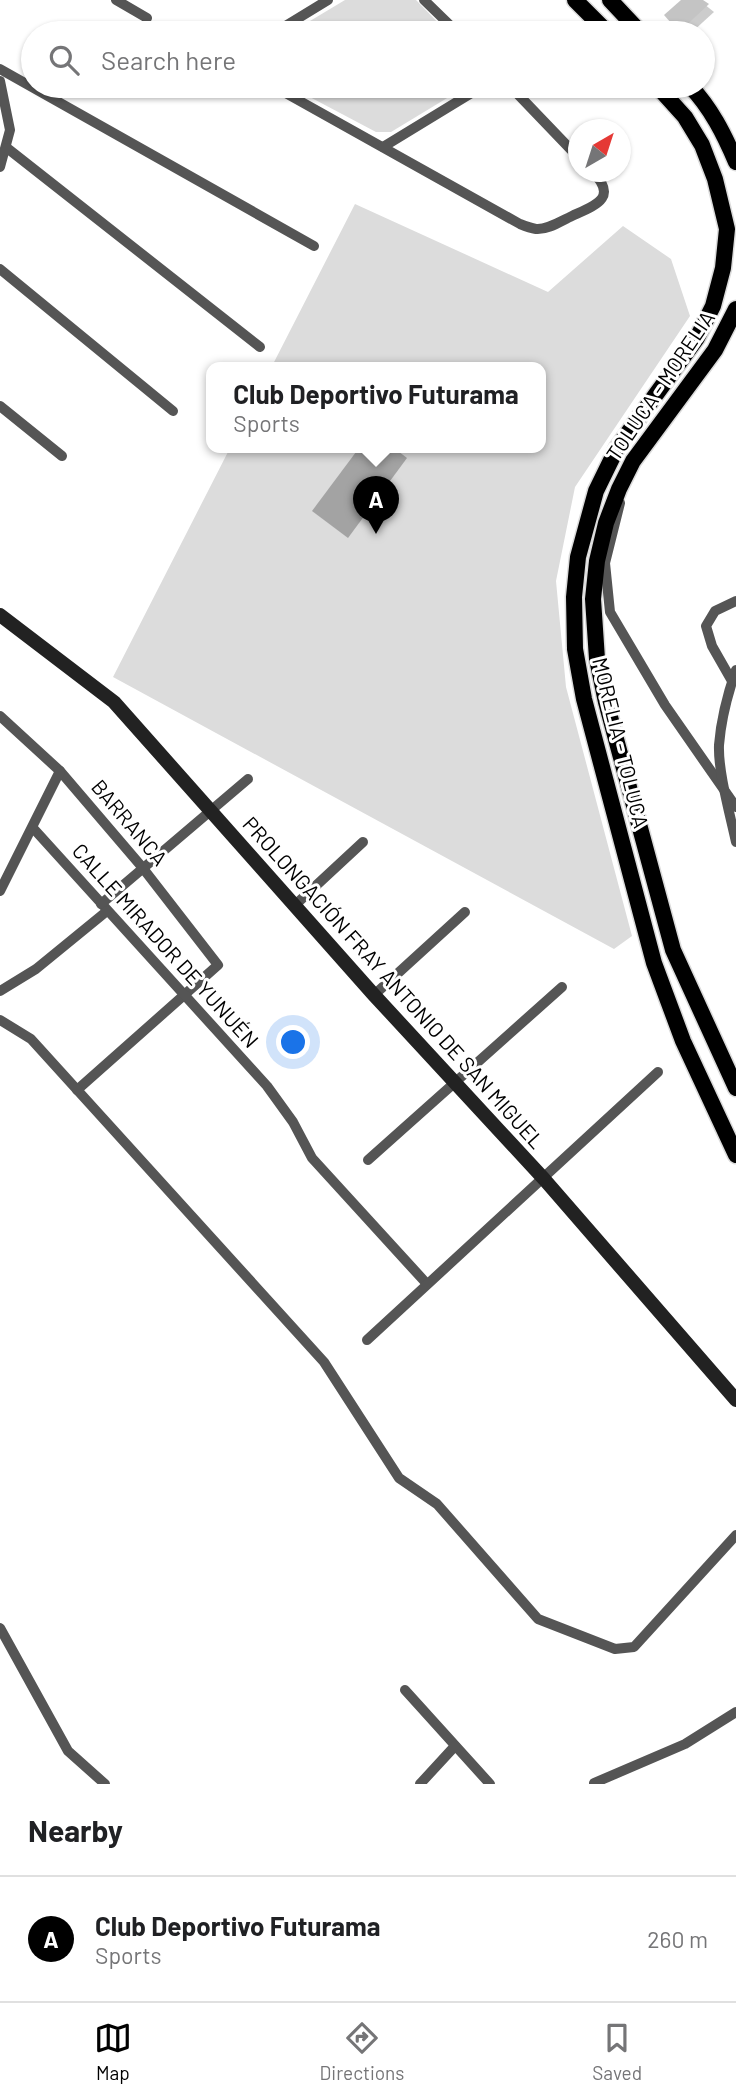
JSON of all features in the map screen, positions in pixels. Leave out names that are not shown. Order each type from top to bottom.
[{"type":"main road","points":[[575,0],[596,21]]},
{"type":"main road","points":[[610,0],[630,21]]},
{"type":"main road","name":"MORELIA - TOLUCA","points":[[668,98],[685,117],[702,145],[715,179],[727,229],[723,268],[713,306],[697,338],[617,448],[596,491],[578,557],[574,597],[575,649],[584,699],[654,963],[683,1041],[736,1155]]},
{"type":"main road","points":[[701,98],[724,135],[736,162]]},
{"type":"main road","name":"TOLUCA - MORELIA","points":[[736,309],[715,350],[633,461],[619,489],[606,523],[597,561],[593,599],[597,659],[673,950],[736,1088]]},
{"type":"main road","points":[[683,1041],[722,1104],[736,1135]]},
{"type":"street","points":[[116,0],[132,4],[147,18]]},
{"type":"street","points":[[294,21],[328,0]]},
{"type":"street","points":[[424,0],[445,21]]},
{"type":"street","points":[[0,69],[21,81]]},
{"type":"street","points":[[0,81],[10,130],[0,167]]},
{"type":"street","points":[[51,98],[314,246]]},
{"type":"street","points":[[295,98],[520,224],[534,229],[545,228],[600,204],[605,193],[603,182]]},
{"type":"street","points":[[383,147],[463,98]]},
{"type":"street","points":[[521,98],[568,146]]},
{"type":"street","points":[[7,148],[260,347]]},
{"type":"street","points":[[0,269],[173,411]]},
{"type":"street","points":[[0,406],[62,456]]},
{"type":"street","points":[[619,489],[622,497],[605,563],[610,612],[665,705],[736,807]]},
{"type":"street","points":[[736,601],[715,611],[706,626],[712,646],[734,676],[719,746],[736,842]]},
{"type":"street","name":"PROLONGACIÓN FRAY ANTONIO DE SAN MIGUEL","points":[[0,615],[114,702],[454,1084],[544,1179],[736,1401]]},
{"type":"street","name":"BARRANCA","points":[[0,716],[60,771],[142,867],[218,965],[183,996]]},
{"type":"street","points":[[0,891],[60,771]]},
{"type":"street","points":[[0,991],[36,969],[104,907],[142,867],[248,779]]},
{"type":"street","name":"CALLE MIRADOR DE YUNUÉN","points":[[33,828],[267,1086],[293,1122],[312,1158],[427,1284]]},
{"type":"street","points":[[294,906],[363,842]]},
{"type":"street","points":[[374,995],[465,912]]},
{"type":"street","points":[[368,1160],[562,987]]},
{"type":"street","points":[[77,1090],[183,996]]},
{"type":"street","points":[[0,1020],[31,1039],[324,1362],[399,1478],[437,1504],[538,1619],[615,1649],[634,1647],[736,1535]]},
{"type":"street","points":[[367,1340],[658,1072]]},
{"type":"street","points":[[0,1628],[68,1751],[105,1784]]},
{"type":"street","points":[[405,1690],[490,1784]]},
{"type":"street","points":[[594,1783],[685,1744],[736,1712]]},
{"type":"street","points":[[420,1784],[455,1746]]},
{"type":"shaded area","points":[[345,0],[416,0],[436,21],[310,21]]},
{"type":"shaded area","points":[[312,98],[447,98],[391,132],[376,132]]},
{"type":"shaded area","points":[[355,204],[548,292],[623,226],[671,259],[690,316],[575,487],[556,581],[566,687],[632,936],[614,949],[113,677],[227,453],[546,453],[546,362],[274,362]]},
{"type":"shaded area","points":[[355,453],[400,453],[407,458],[348,538],[312,511]]},
{"type":"building","points":[[681,0],[703,0],[709,4],[691,21],[669,21],[664,15]]},
{"type":"place","name":"Club Deportivo Futurama","points":[[376,534]]}]
